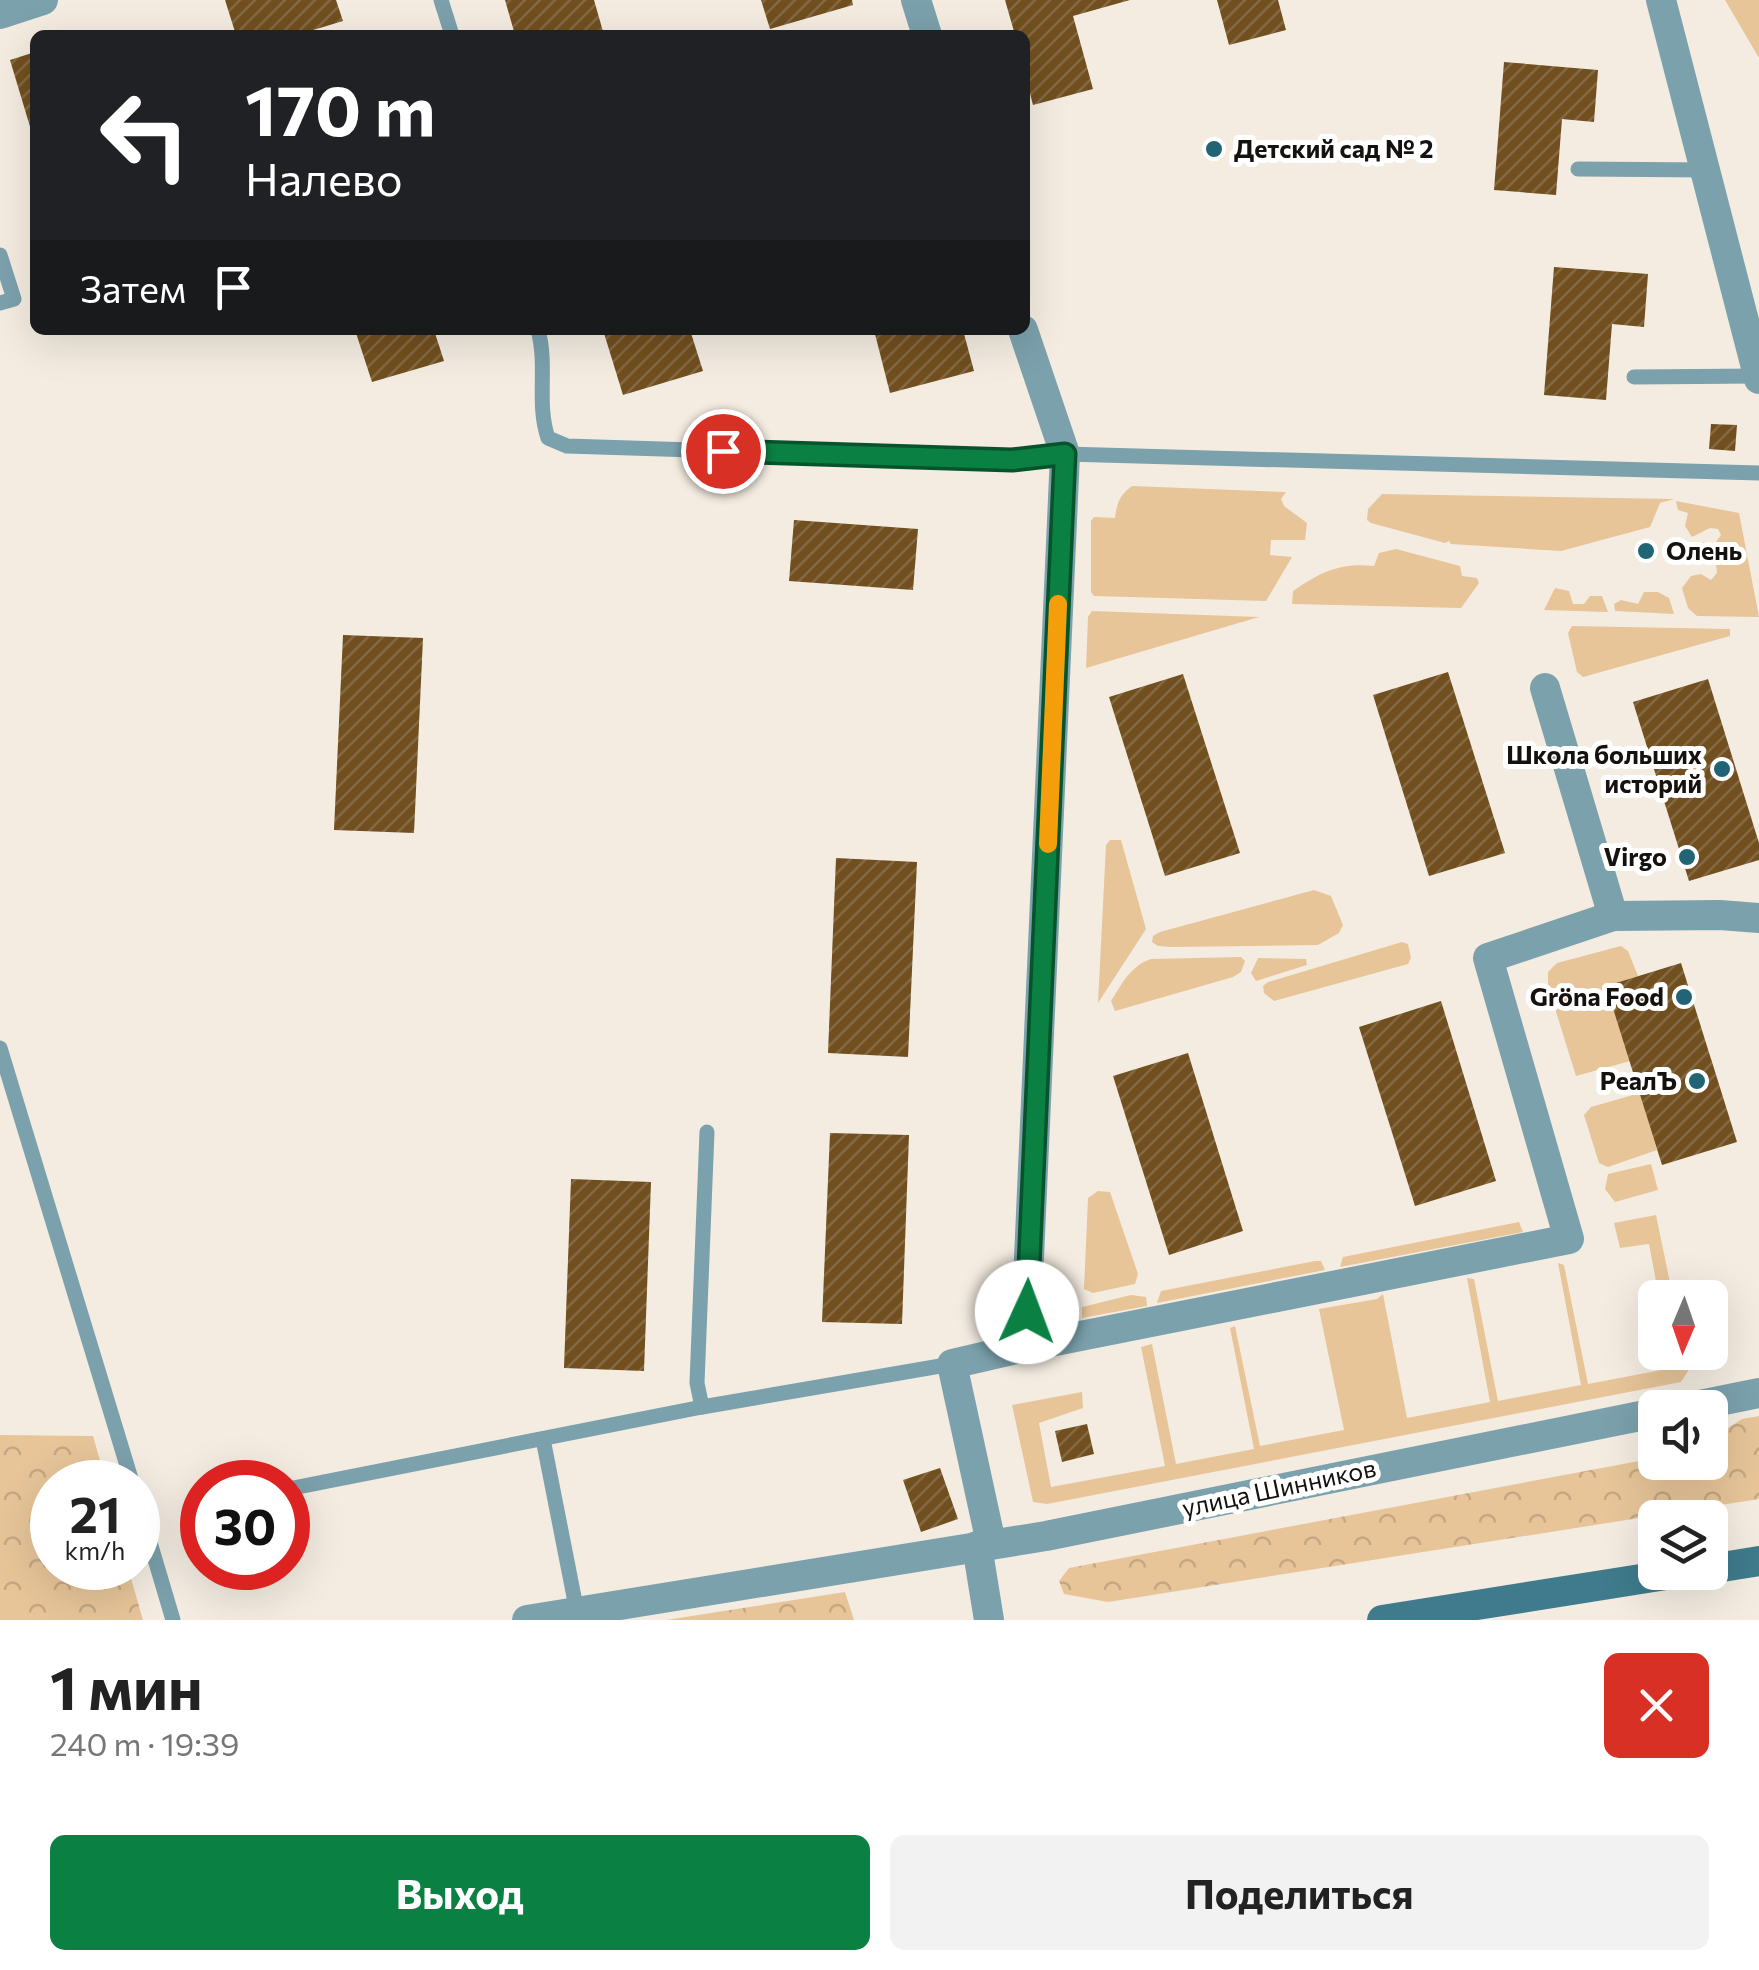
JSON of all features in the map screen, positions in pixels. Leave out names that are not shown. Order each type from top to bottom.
[{"type":"main road","points":[[1728,1565],[1759,1561]]},
{"type":"main road","points":[[1382,1620],[1638,1579]]},
{"type":"street","points":[[0,14],[43,0]]},
{"type":"street","points":[[916,0],[925,30]]},
{"type":"street","points":[[1661,0],[1759,377]]},
{"type":"street","points":[[1025,335],[1065,454],[1025,1347]]},
{"type":"street","points":[[1545,688],[1612,916]]},
{"type":"street","points":[[989,1620],[984,1544],[952,1364],[1568,1239],[1488,958],[1612,916],[1759,918]]},
{"type":"street","points":[[1728,1399],[1759,1393]]},
{"type":"street","name":"улица Шинников","points":[[527,1620],[1046,1536],[1638,1416]]},
{"type":"lane","points":[[441,0],[450,30]]},
{"type":"lane","points":[[1578,169],[1707,170]]},
{"type":"lane","points":[[0,255],[14,299],[0,303]]},
{"type":"lane","points":[[539,335],[544,351],[542,420],[548,438],[567,446],[1012,460],[1065,454],[1759,473]]},
{"type":"lane","points":[[1634,377],[1759,377]]},
{"type":"lane","points":[[0,1048],[125,1460]]},
{"type":"lane","points":[[702,1407],[697,1383],[707,1132]]},
{"type":"lane","points":[[310,1484],[702,1407],[952,1364]]},
{"type":"lane","points":[[543,1439],[578,1612]]},
{"type":"lane","points":[[160,1576],[173,1620]]},
{"type":"green space","points":[[1725,0],[1759,0],[1759,58]]},
{"type":"green space","points":[[1132,486],[1286,492],[1281,499],[1284,506],[1307,523],[1305,540],[1271,540],[1270,555],[1292,557],[1266,601],[1094,596],[1091,521],[1094,517],[1115,518],[1120,499]]},
{"type":"green space","points":[[1382,494],[1674,499],[1660,503],[1650,527],[1561,551],[1451,544],[1371,523],[1367,520],[1368,509]]},
{"type":"green space","points":[[1676,501],[1739,513],[1759,617],[1697,616],[1688,608],[1682,588],[1691,576],[1701,574],[1711,580],[1717,573],[1716,563],[1699,563],[1697,551],[1703,542],[1715,543],[1721,535],[1718,529],[1710,528],[1692,537],[1685,526],[1688,513],[1678,510]]},
{"type":"green space","points":[[1396,549],[1460,566],[1462,576],[1477,578],[1479,583],[1461,608],[1292,604],[1293,591],[1312,579],[1341,567],[1374,566],[1379,553]]},
{"type":"green space","points":[[1555,588],[1569,591],[1573,604],[1584,604],[1590,596],[1602,596],[1608,612],[1544,610]]},
{"type":"green space","points":[[1644,592],[1658,592],[1669,598],[1674,614],[1615,611],[1614,604],[1621,600],[1638,604]]},
{"type":"green space","points":[[1092,611],[1259,617],[1086,668],[1088,617]]},
{"type":"green space","points":[[1572,626],[1730,629],[1730,636],[1583,677],[1577,672],[1568,633]]},
{"type":"green space","points":[[1110,840],[1121,840],[1146,929],[1098,1003],[1106,845]]},
{"type":"green space","points":[[1314,890],[1331,896],[1343,925],[1339,933],[1318,945],[1172,947],[1152,942],[1160,932]]},
{"type":"green space","points":[[1402,942],[1408,944],[1408,964],[1274,1001],[1264,993],[1263,986],[1268,982]]},
{"type":"green space","points":[[1621,946],[1628,951],[1638,976],[1606,986],[1630,1061],[1576,1076],[1548,986],[1548,972],[1557,963]]},
{"type":"green space","points":[[1241,957],[1245,961],[1241,972],[1233,977],[1115,1011],[1111,1001],[1132,971],[1151,959]]},
{"type":"green space","points":[[1258,958],[1306,959],[1307,965],[1256,981],[1251,973]]},
{"type":"green space","points":[[1640,1093],[1657,1150],[1608,1167],[1599,1163],[1584,1115],[1591,1107]]},
{"type":"green space","points":[[1651,1164],[1658,1190],[1615,1202],[1605,1189],[1608,1174]]},
{"type":"green space","points":[[1098,1191],[1110,1192],[1138,1274],[1135,1284],[1093,1293],[1084,1289],[1088,1198]]},
{"type":"green space","points":[[1656,1215],[1669,1280],[1656,1280],[1649,1244],[1620,1248],[1614,1223]]},
{"type":"green space","points":[[1519,1222],[1523,1232],[1340,1267],[1343,1257]]},
{"type":"green space","points":[[1321,1261],[1325,1270],[1157,1303],[1161,1291]]},
{"type":"green space","points":[[1558,1263],[1564,1265],[1588,1384],[1662,1370],[1688,1370],[1681,1382],[1047,1504],[1033,1502],[1012,1405],[1082,1392],[1083,1408],[1039,1423],[1051,1487],[1165,1466],[1141,1347],[1152,1344],[1176,1464],[1254,1449],[1230,1328],[1235,1326],[1260,1446],[1344,1430],[1319,1309],[1377,1299],[1383,1294],[1407,1418],[1490,1402],[1467,1278],[1474,1279],[1498,1401],[1581,1385]]},
{"type":"green space","points":[[1131,1295],[1146,1297],[1147,1306],[1082,1318],[1082,1307]]},
{"type":"green space","points":[[1759,1416],[1759,1499],[1728,1504],[1728,1500],[1638,1500],[1638,1518],[1108,1602],[1064,1594],[1059,1581],[1069,1568],[1638,1461],[1638,1480],[1728,1480],[1728,1428],[1742,1419]]},
{"type":"green space","points":[[0,1435],[93,1436],[100,1460],[30,1460],[30,1590],[134,1590],[143,1620],[0,1620]]},
{"type":"green space","points":[[845,1592],[854,1620],[666,1620]]},
{"type":"building","points":[[225,0],[336,0],[343,21],[313,30],[234,30]]},
{"type":"building","points":[[505,0],[594,0],[603,30],[514,30]]},
{"type":"building","points":[[761,0],[852,0],[853,5],[770,29]]},
{"type":"building","points":[[1005,0],[1130,0],[1073,16],[1093,89],[1033,105],[1030,30],[1014,30]]},
{"type":"building","points":[[1217,0],[1278,0],[1286,30],[1229,45]]},
{"type":"building","points":[[30,54],[30,127],[10,60]]},
{"type":"building","points":[[1504,62],[1598,70],[1594,122],[1562,119],[1556,195],[1494,190]]},
{"type":"building","points":[[1554,267],[1648,274],[1644,327],[1612,324],[1606,400],[1544,395]]},
{"type":"building","points":[[357,335],[436,335],[444,361],[372,382]]},
{"type":"building","points":[[605,335],[692,335],[703,371],[623,395]]},
{"type":"building","points":[[875,335],[964,335],[974,371],[890,393]]},
{"type":"building","points":[[1711,424],[1737,425],[1735,451],[1709,449]]},
{"type":"building","points":[[794,520],[918,529],[913,590],[789,581]]},
{"type":"building","points":[[343,635],[423,638],[414,833],[334,830]]},
{"type":"building","points":[[1448,672],[1505,853],[1429,876],[1373,695]]},
{"type":"building","points":[[1183,674],[1240,853],[1165,876],[1109,697]]},
{"type":"building","points":[[1708,679],[1759,843],[1759,860],[1689,881],[1633,702]]},
{"type":"building","points":[[836,858],[917,862],[908,1057],[828,1053]]},
{"type":"building","points":[[1681,963],[1737,1142],[1662,1165],[1606,986]]},
{"type":"building","points":[[1441,1001],[1496,1181],[1415,1206],[1359,1027]]},
{"type":"building","points":[[1188,1053],[1243,1231],[1169,1255],[1113,1076]]},
{"type":"building","points":[[830,1133],[909,1135],[902,1324],[822,1322]]},
{"type":"building","points":[[571,1179],[651,1182],[644,1371],[564,1368]]},
{"type":"building","points":[[1087,1424],[1094,1454],[1062,1462],[1055,1431]]},
{"type":"building","points":[[940,1468],[958,1519],[921,1532],[903,1480]]},
{"type":"slow traffic","points":[[1048,844],[1058,604]]},
{"type":"place","name":"Детский сад № 2","points":[[1214,149]]},
{"type":"place","name":"Олень","points":[[1646,551]]},
{"type":"place","name":"Школа больших историй","points":[[1722,769]]},
{"type":"place","name":"Virgo","points":[[1687,857]]},
{"type":"place","name":"Gröna Food","points":[[1684,997]]},
{"type":"place","name":"РеалЪ","points":[[1697,1081]]},
{"type":"route","points":[[723,451],[1012,460],[1065,454],[1027,1312]]}]
